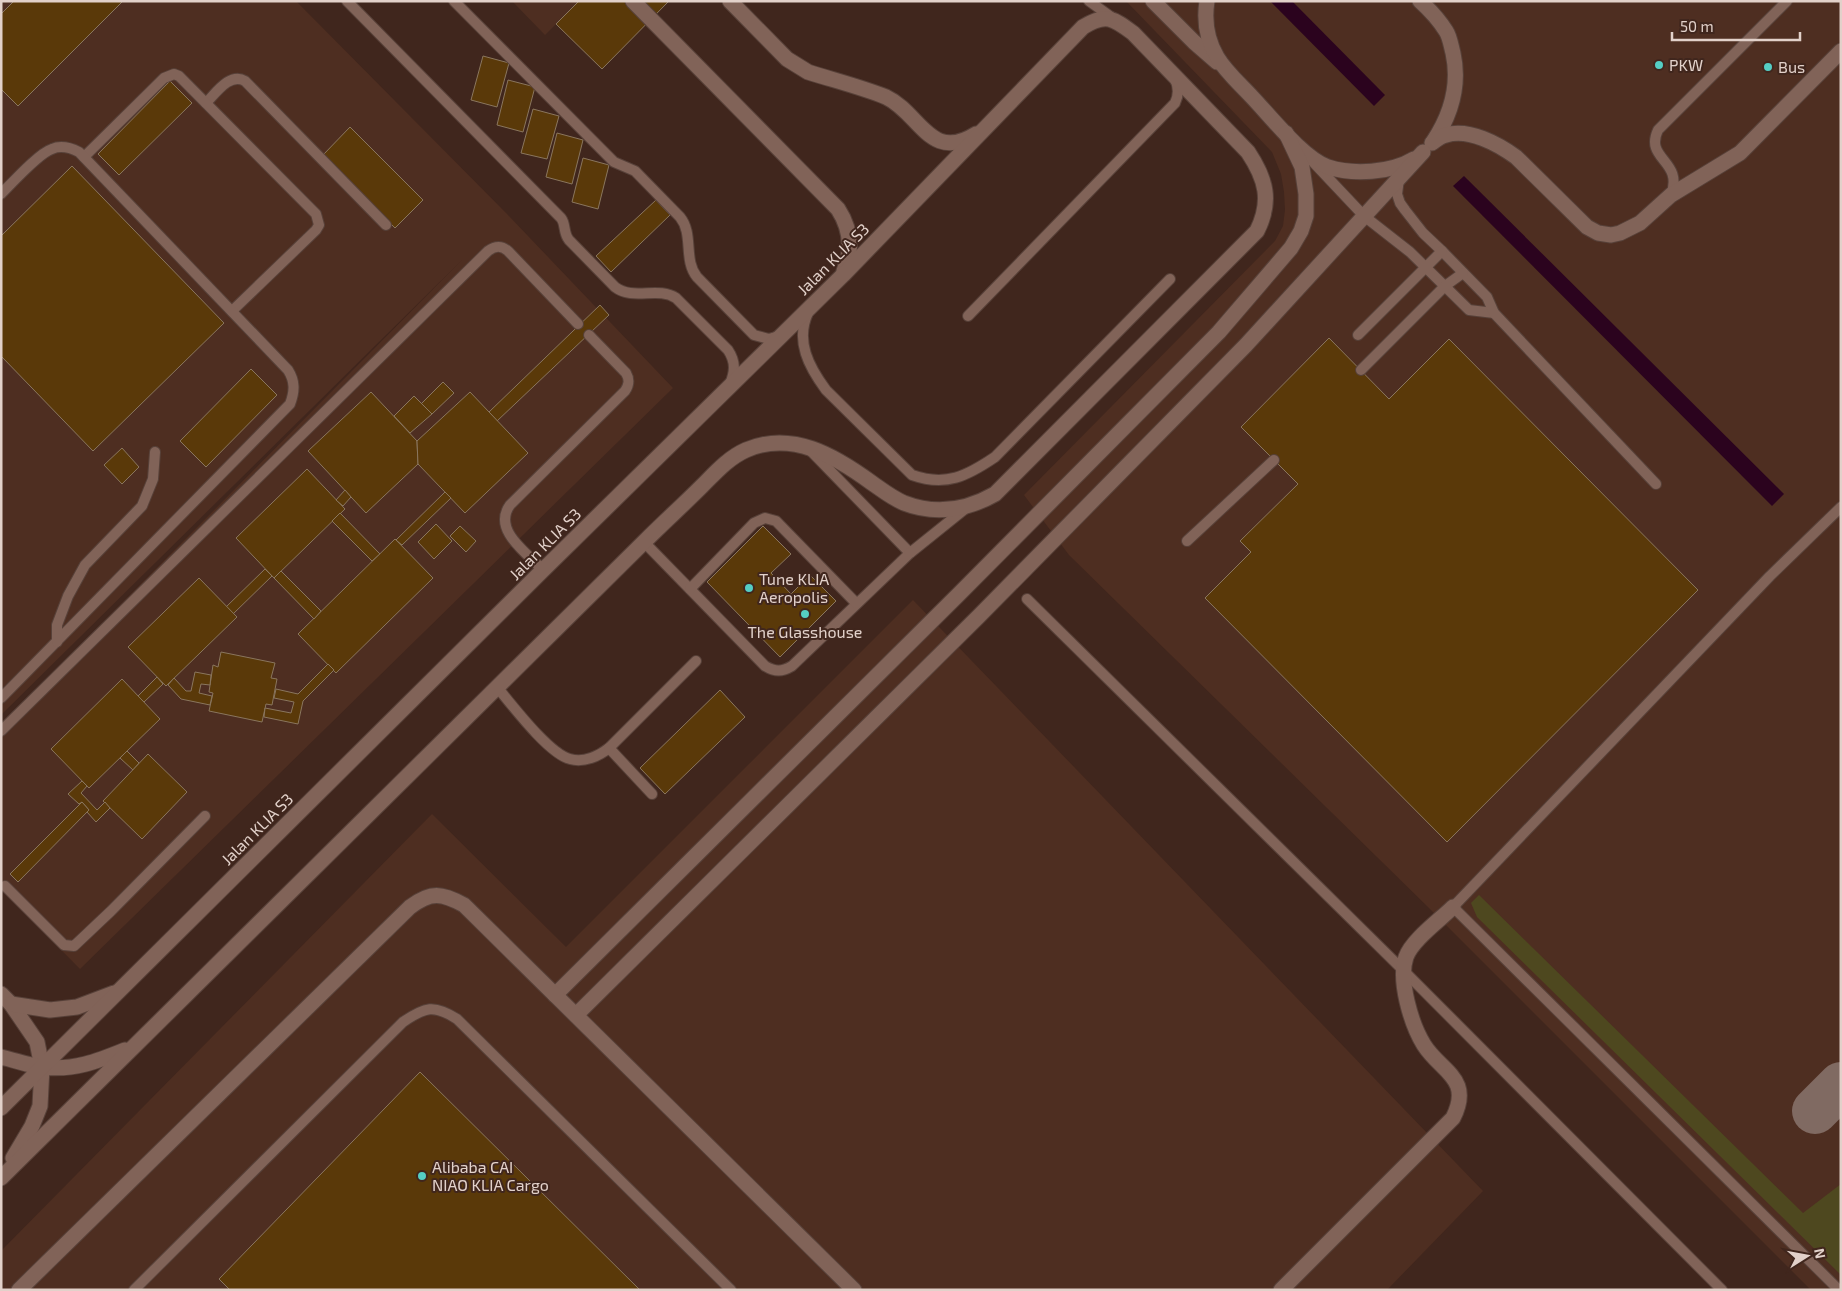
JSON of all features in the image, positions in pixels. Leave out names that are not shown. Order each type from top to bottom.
[{"type":"street","points":[[634,1],[838,209],[845,219],[851,246],[849,259],[843,275]]},
{"type":"street","points":[[730,1],[787,59],[798,67],[885,97],[905,110],[924,132],[940,142],[959,142],[986,128]]},
{"type":"street","points":[[1153,1],[1194,42],[1229,72]]},
{"type":"street","points":[[1207,1],[1206,24],[1210,42],[1217,57],[1229,72],[1306,152],[1327,166],[1356,171],[1382,170],[1411,160],[1428,148],[1446,120],[1451,107],[1456,79],[1455,64],[1447,32],[1420,1]]},
{"type":"street","name":"Jalan KLIA S3","points":[[1,1108],[843,275],[1083,27],[1100,19],[1108,18],[1117,21]]},
{"type":"street","points":[[2,1177],[727,462],[745,450],[770,443],[788,442],[806,446],[840,461],[889,495],[904,503],[925,509],[966,508],[982,502],[1001,488],[1249,240],[1262,222],[1265,211],[1265,190],[1255,163],[1248,152],[1133,33],[1117,21]]},
{"type":"street","points":[[576,1015],[986,609],[1246,345],[1400,177],[1441,136],[1459,133],[1504,148],[1578,220],[1598,233],[1611,235],[1640,224],[1672,195],[1740,153],[1841,51]]},
{"type":"street","points":[[555,994],[959,594],[1220,332],[1291,248],[1301,231],[1306,216],[1306,194],[1302,167],[1286,132]]},
{"type":"street","points":[[19,1290],[418,900],[438,895],[446,896],[464,905],[854,1290]]},
{"type":"street","points":[[1281,1290],[1453,1118],[1458,1107],[1460,1096],[1458,1085],[1452,1074],[1425,1046],[1411,1019],[1407,1004],[1404,971],[1406,957],[1415,943],[1453,907]]},
{"type":"street","points":[[6,999],[50,1010],[77,1007],[119,991]]},
{"type":"street","points":[[2,1177],[32,1126],[40,1106],[42,1067],[37,1042],[6,999]]},
{"type":"street","points":[[1,1057],[42,1067],[73,1068],[93,1063],[131,1048]]},
{"type":"lane","points":[[347,1],[561,218],[565,235],[615,287],[621,292],[630,294],[670,294],[728,350],[734,364],[734,372],[728,388]]},
{"type":"lane","points":[[454,1],[614,162],[635,171],[680,217],[685,223],[692,271],[749,330],[754,335],[762,338],[783,334]]},
{"type":"lane","points":[[1088,1],[1117,21]]},
{"type":"lane","points":[[1672,195],[1675,180],[1674,173],[1655,148],[1654,138],[1658,130],[1787,1]]},
{"type":"lane","points":[[84,157],[168,75],[174,74],[179,76],[316,214],[319,219],[319,225],[316,230],[232,311]]},
{"type":"lane","points":[[968,316],[1175,103],[1179,90],[1172,74]]},
{"type":"lane","points":[[206,103],[233,78],[240,78],[245,81],[386,225]]},
{"type":"lane","points":[[1,194],[52,148],[72,148],[84,157],[288,370],[294,386],[294,396],[290,404],[1,698]]},
{"type":"lane","points":[[1306,152],[1337,189],[1364,216],[1425,266],[1468,310],[1494,313]]},
{"type":"lane","points":[[1400,177],[1397,186],[1400,203],[1422,234],[1442,251],[1487,297],[1494,313],[1656,484]]},
{"type":"lane","points":[[1,731],[488,251],[498,246],[508,250],[578,324]]},
{"type":"lane","points":[[1358,335],[1442,251]]},
{"type":"lane","points":[[1361,370],[1445,286],[1462,273]]},
{"type":"lane","points":[[816,301],[803,324],[802,336],[808,361],[816,376],[826,390],[912,475],[926,480],[942,480],[974,471],[995,457],[1170,279]]},
{"type":"lane","points":[[543,570],[505,528],[506,511],[628,386],[626,373],[589,335]]},
{"type":"lane","points":[[806,446],[910,553]]},
{"type":"lane","points":[[57,642],[57,625],[62,611],[85,565],[142,506],[153,479],[155,452]]},
{"type":"lane","points":[[1187,541],[1274,460]]},
{"type":"lane","points":[[1839,1290],[1453,907],[1770,576],[1841,507]]},
{"type":"lane","points":[[644,542],[765,666],[779,672],[792,666],[910,553],[966,508]]},
{"type":"lane","points":[[690,589],[754,523],[765,518],[776,521],[856,603]]},
{"type":"lane","points":[[1027,599],[1404,971],[1722,1290]]},
{"type":"lane","points":[[497,687],[558,754],[570,759],[582,760],[602,754],[609,748],[696,661]]},
{"type":"lane","points":[[609,748],[652,794]]},
{"type":"lane","points":[[2,886],[64,945],[74,946],[105,918],[206,816]]},
{"type":"lane","points":[[134,1290],[403,1022],[417,1013],[429,1009],[443,1010],[457,1019],[731,1290]]},
{"type":"shaded area","points":[[1,1],[296,1],[507,214],[673,388],[80,969],[1,889],[1,725],[463,259],[1,715]]},
{"type":"shaded area","points":[[512,1],[669,1],[602,69],[556,24],[545,35]]},
{"type":"shaded area","points":[[1126,1],[1841,1],[1841,1290],[1811,1290],[1429,908],[1069,555],[1024,495],[1275,241],[1283,226],[1285,210],[1284,192],[1281,174],[1272,152]]},
{"type":"shaded area","points":[[1270,1],[1292,1],[1385,95],[1374,106]]},
{"type":"shaded area","points":[[1464,176],[1784,494],[1772,506],[1453,186]]},
{"type":"shaded area","points":[[913,600],[1483,1191],[1387,1290],[1,1290],[1,1251],[432,814],[566,947]]},
{"type":"shaded area","points":[[1479,895],[1803,1213],[1841,1184],[1841,1275],[1477,917],[1471,903]]},
{"type":"building","points":[[14,1],[123,1],[18,106],[1,89],[1,14]]},
{"type":"building","points":[[579,1],[669,1],[602,69],[556,24]]},
{"type":"building","points":[[483,56],[509,63],[497,107],[471,100]]},
{"type":"building","points":[[508,80],[535,87],[523,132],[497,125]]},
{"type":"building","points":[[170,81],[192,103],[119,175],[98,154]]},
{"type":"building","points":[[533,109],[559,116],[547,159],[521,153]]},
{"type":"building","points":[[350,127],[423,200],[395,228],[323,155]]},
{"type":"building","points":[[557,133],[583,140],[572,184],[546,177]]},
{"type":"building","points":[[583,158],[609,165],[598,209],[572,202]]},
{"type":"building","points":[[72,166],[224,323],[93,451],[1,356],[1,236]]},
{"type":"building","points":[[656,200],[670,215],[611,272],[596,256]]},
{"type":"building","points":[[600,305],[609,315],[497,421],[489,412]]},
{"type":"building","points":[[1329,338],[1389,399],[1449,339],[1698,590],[1447,842],[1205,598],[1251,552],[1240,541],[1298,484],[1241,427]]},
{"type":"building","points":[[251,369],[277,395],[206,467],[180,441]]},
{"type":"building","points":[[443,382],[454,393],[432,414],[421,404]]},
{"type":"building","points":[[371,392],[417,441],[418,464],[366,513],[308,451]]},
{"type":"building","points":[[470,392],[528,453],[465,513],[418,464],[417,441]]},
{"type":"building","points":[[414,396],[432,414],[410,433],[394,416]]},
{"type":"building","points":[[122,448],[139,467],[122,484],[104,465]]},
{"type":"building","points":[[307,469],[345,509],[274,578],[236,538]]},
{"type":"building","points":[[345,490],[351,497],[343,506],[336,500]]},
{"type":"building","points":[[445,492],[451,498],[402,545],[396,540]]},
{"type":"building","points":[[340,513],[380,554],[372,561],[332,521]]},
{"type":"building","points":[[436,524],[452,541],[434,559],[418,542]]},
{"type":"building","points":[[460,526],[476,541],[466,552],[450,536]]},
{"type":"building","name":"Tune KLIA Aeropolis","points":[[763,526],[791,554],[771,573],[791,594],[810,575],[836,601],[780,657],[707,582]]},
{"type":"building","points":[[395,539],[433,578],[336,673],[298,634]]},
{"type":"building","points":[[265,569],[272,576],[233,614],[226,607]]},
{"type":"building","points":[[281,571],[321,611],[314,619],[274,578]]},
{"type":"building","points":[[199,578],[237,617],[166,686],[128,647]]},
{"type":"building","points":[[221,652],[275,663],[271,678],[277,679],[272,705],[266,704],[262,722],[209,711],[213,693],[209,692],[213,665],[218,667]]},
{"type":"building","points":[[328,664],[334,670],[303,701],[298,724],[264,717],[265,708],[291,713],[294,702],[274,698],[276,689],[298,694]]},
{"type":"building","points":[[195,672],[211,675],[210,685],[201,684],[199,693],[212,696],[210,705],[181,699],[168,685],[174,678],[186,691],[191,691]]},
{"type":"building","points":[[157,677],[163,684],[144,702],[138,696]]},
{"type":"building","points":[[122,679],[160,719],[89,788],[51,749]]},
{"type":"building","points":[[720,690],[745,717],[665,794],[640,768]]},
{"type":"building","points":[[127,751],[139,763],[133,770],[120,758]]},
{"type":"building","points":[[148,754],[187,792],[142,839],[103,801]]},
{"type":"building","points":[[82,781],[87,786],[81,793],[97,810],[105,802],[110,808],[96,822],[87,812],[89,810],[82,802],[79,804],[68,794]]},
{"type":"building","points":[[82,802],[89,810],[18,882],[10,874]]},
{"type":"building","name":"Alibaba CAI NIAO KLIA Cargo","points":[[420,1072],[640,1290],[230,1290],[219,1279]]},
{"type":"taxiway","points":[[1815,1111],[1841,1085]]},
{"type":"place","name":"PKW","points":[[1659,65]]},
{"type":"place","name":"Bus","points":[[1768,67]]},
{"type":"place","name":"Tune KLIA Aeropolis","points":[[749,588]]},
{"type":"place","name":"The Glasshouse","points":[[805,614]]},
{"type":"place","name":"Alibaba CAI NIAO KLIA Cargo","points":[[422,1176]]}]
